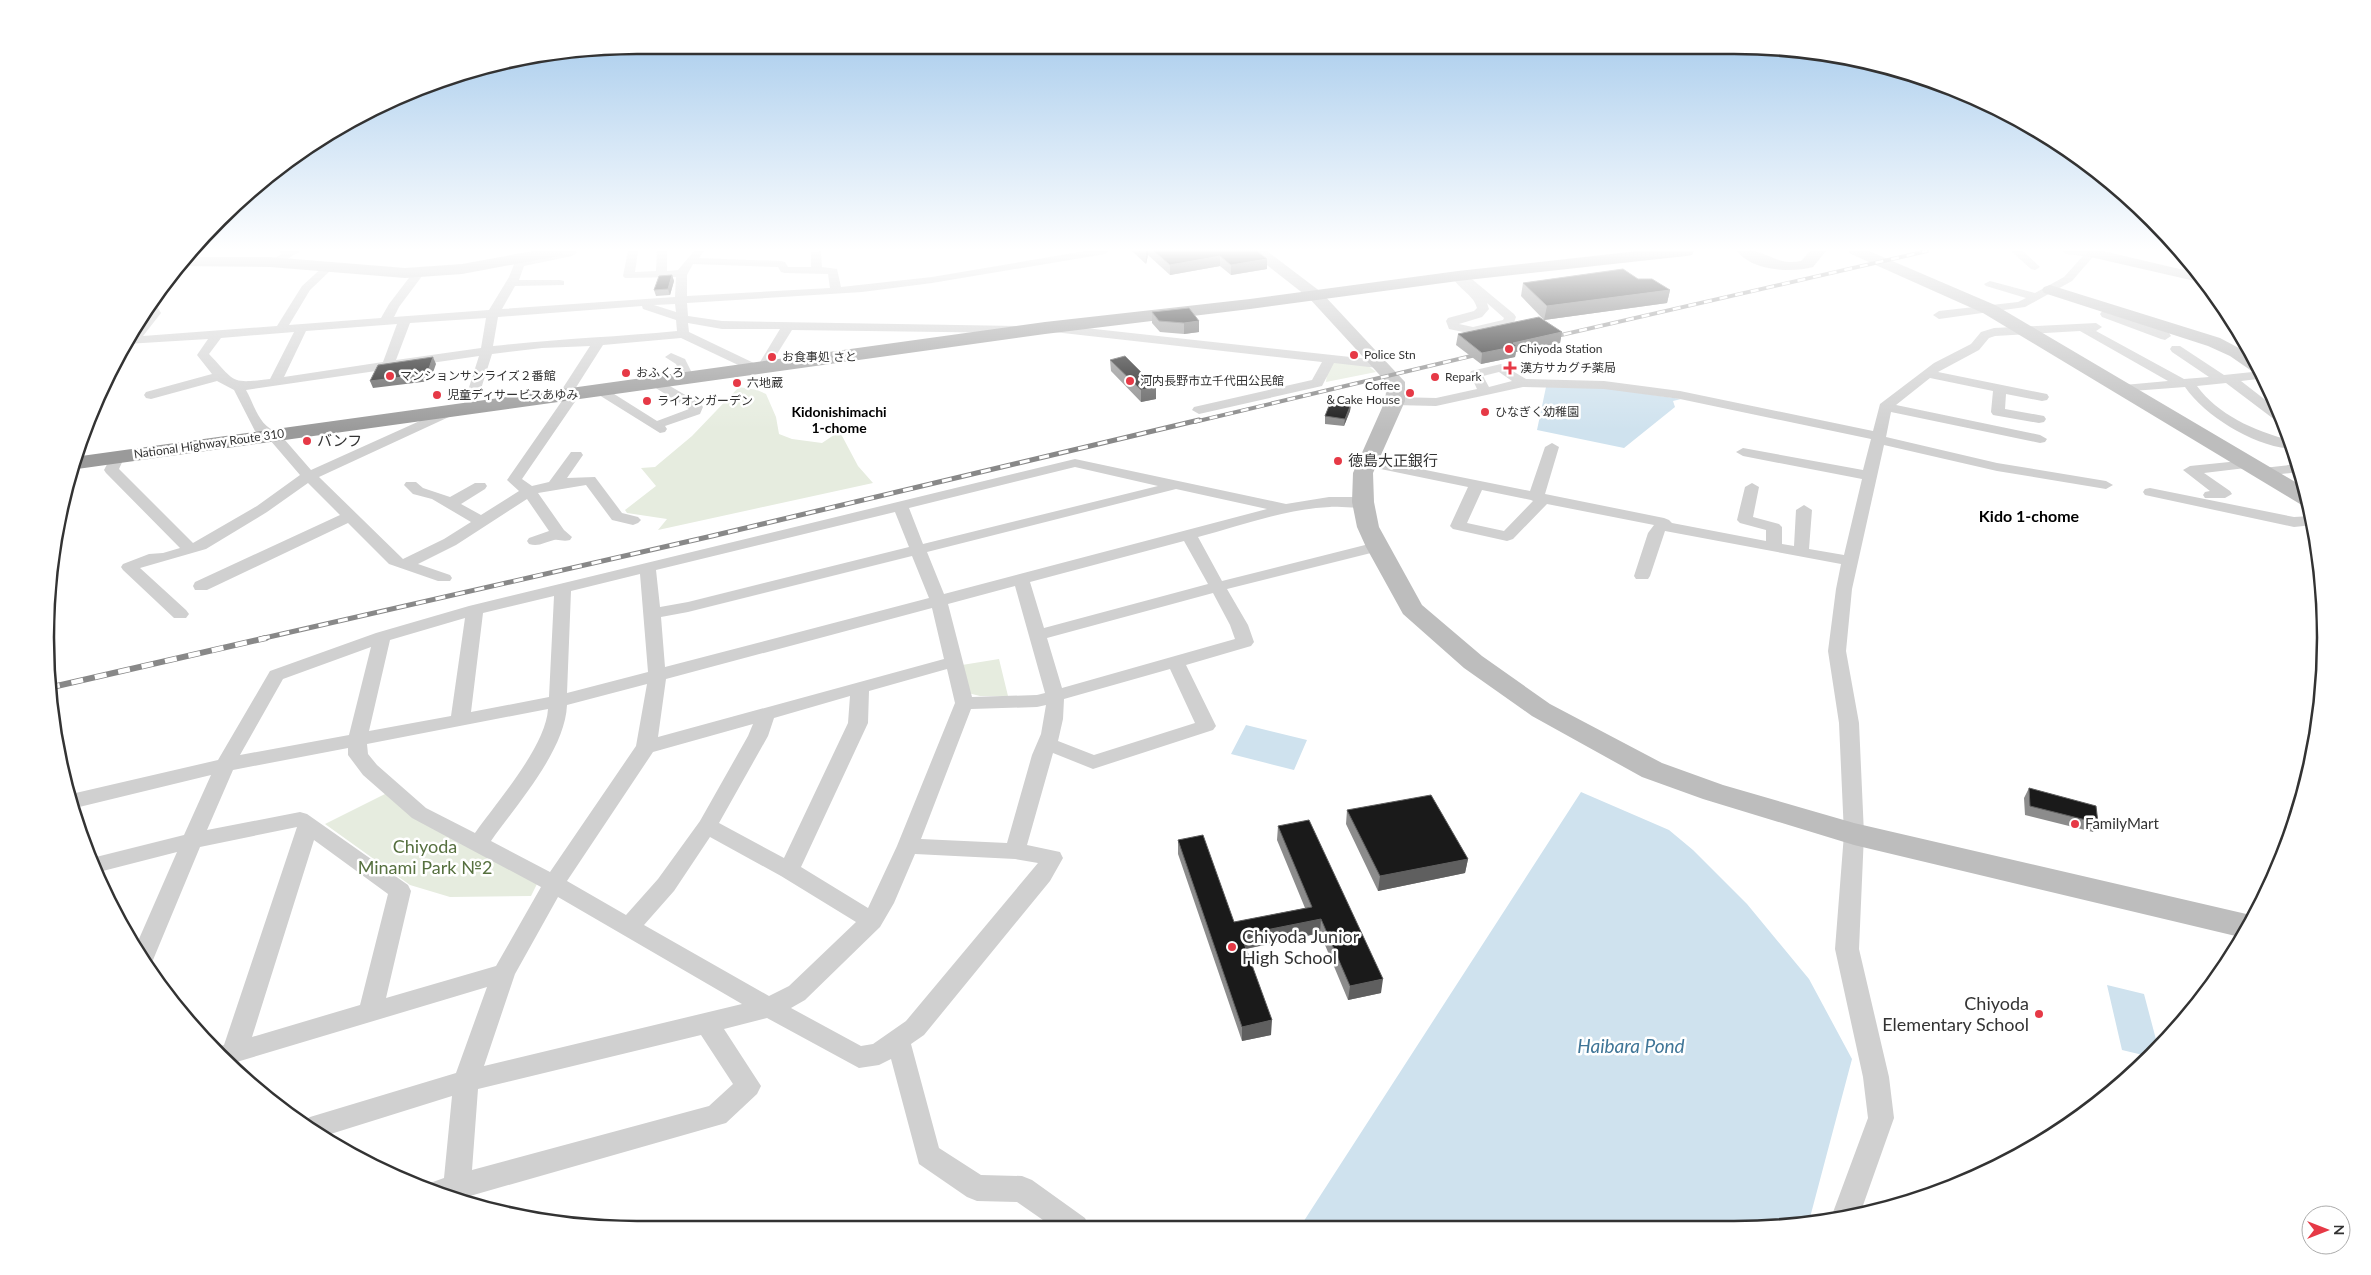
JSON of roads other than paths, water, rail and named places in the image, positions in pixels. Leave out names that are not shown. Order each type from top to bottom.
[{"type":"highway","name":"National Highway Route 310","points":[[81,463],[760,367],[1188,310]]},
{"type":"street","points":[[281,329],[292,310]]},
{"type":"street","points":[[386,321],[391,310]]},
{"type":"street","points":[[180,614],[129,567],[155,557],[164,558],[200,546],[262,509],[309,476],[464,408],[488,351],[488,336],[494,310]]},
{"type":"street","points":[[135,341],[537,310]]},
{"type":"street","points":[[659,310],[706,323],[750,325],[967,326],[1003,330],[1045,328],[1378,364]]},
{"type":"street","points":[[681,310],[680,317],[683,334]]},
{"type":"street","points":[[750,325],[760,310]]},
{"type":"street","points":[[1329,310],[1396,382],[1394,401],[1366,462],[1363,473],[1363,502],[1368,527],[1377,548],[1412,609],[1473,662],[1541,710],[1652,770],[1713,792],[1854,834],[2241,925]]},
{"type":"street","points":[[1482,310],[1478,314],[1452,321],[1453,326],[1462,331],[1471,331],[1509,322],[1510,318],[1501,310]]},
{"type":"street","points":[[1939,315],[1976,310]]},
{"type":"street","points":[[1991,310],[2299,494]]},
{"type":"street","points":[[2108,310],[2106,314],[2165,336]]},
{"type":"street","points":[[2118,310],[2241,350]]},
{"type":"street","points":[[147,321],[154,313],[154,311]]},
{"type":"street","points":[[388,364],[405,320]]},
{"type":"street","points":[[239,387],[388,364],[542,344],[599,342],[683,334],[760,367],[766,362],[789,325]]},
{"type":"street","points":[[1848,1210],[1881,1118],[1876,1076],[1847,950],[1854,834],[1849,723],[1837,651],[1850,561],[1871,476],[1885,406],[1928,374],[1975,347],[1985,335],[1994,332],[2089,327],[2184,383],[2208,406],[2231,420],[2254,433],[2283,442]]},
{"type":"street","points":[[276,380],[291,346],[302,328]]},
{"type":"street","points":[[218,334],[203,352],[220,376],[239,387],[251,413],[265,434],[272,435],[309,476],[395,561],[444,578]]},
{"type":"street","points":[[535,541],[561,535],[529,491],[514,480],[570,394],[599,342]]},
{"type":"street","points":[[2176,349],[2272,411]]},
{"type":"street","points":[[671,357],[681,362],[688,377]]},
{"type":"street","points":[[1199,410],[1316,383],[1329,360]]},
{"type":"street","points":[[1485,392],[1476,374],[1501,368],[1523,383]]},
{"type":"street","points":[[1928,374],[2042,397]]},
{"type":"street","points":[[151,395],[220,376]]},
{"type":"street","points":[[2124,389],[2255,376]]},
{"type":"street","points":[[598,390],[661,426],[695,411],[696,408],[656,382]]},
{"type":"street","points":[[1394,401],[1423,403],[1523,383],[1604,386],[1658,391],[1878,438],[1997,467],[2106,486]]},
{"type":"street","points":[[2000,389],[1998,412],[2039,419]]},
{"type":"street","points":[[1885,406],[2040,439]]},
{"type":"street","points":[[1477,485],[1458,526],[1507,536],[1540,498],[1552,447]]},
{"type":"street","points":[[1743,452],[1871,476]]},
{"type":"street","points":[[554,486],[576,455]]},
{"type":"street","points":[[117,458],[111,470],[191,550]]},
{"type":"street","points":[[1366,462],[1664,523],[1656,533],[1642,576]]},
{"type":"street","points":[[145,951],[225,765],[276,675],[382,637],[475,610],[1075,463],[1286,509]]},
{"type":"street","points":[[2210,495],[2225,494],[2185,467],[2292,468]]},
{"type":"street","points":[[405,564],[450,542],[529,491],[575,481],[590,480],[617,517],[633,520]]},
{"type":"street","points":[[411,485],[418,491],[438,496],[482,522]]},
{"type":"street","points":[[450,504],[480,486]]},
{"type":"street","points":[[653,613],[688,607],[1175,486]]},
{"type":"street","points":[[1752,487],[1745,520],[1774,527],[1774,547]]},
{"type":"street","points":[[2150,492],[2294,522],[2305,521]]},
{"type":"street","points":[[77,800],[225,765],[560,701],[1286,509],[1329,502],[1363,502]]},
{"type":"street","points":[[319,1126],[466,1081],[769,1008],[797,993],[872,921],[883,903],[908,846],[964,703],[952,662],[940,602],[900,506]]},
{"type":"street","points":[[1801,552],[1804,510]]},
{"type":"street","points":[[201,586],[351,516]]},
{"type":"street","points":[[1661,526],[1850,561]]},
{"type":"street","points":[[964,703],[1038,702],[1245,642],[1239,625],[1188,534]]},
{"type":"street","points":[[1038,635],[1217,587],[1377,548]]},
{"type":"street","points":[[451,1190],[466,1081],[504,973],[554,884],[646,747],[652,724],[657,675],[648,568]]},
{"type":"street","points":[[1015,852],[1042,755],[1048,744],[1056,710],[1055,697],[1021,579]]},
{"type":"street","points":[[478,844],[538,760],[557,719],[560,701],[563,589]]},
{"type":"street","points":[[460,720],[475,610]]},
{"type":"street","points":[[382,637],[357,740],[358,755],[391,790],[419,813],[554,884],[769,1008],[859,1057],[878,1054],[915,1028],[1035,882],[1052,858],[1015,852],[908,846]]},
{"type":"street","points":[[646,747],[952,662]]},
{"type":"street","points":[[1048,744],[1094,762],[1206,726],[1176,663]]},
{"type":"street","points":[[789,870],[858,724],[860,687]]},
{"type":"street","points":[[629,927],[666,885],[707,826],[758,736],[766,713]]},
{"type":"street","points":[[99,864],[192,841],[300,819],[400,891],[370,1013]]},
{"type":"street","points":[[229,1053],[308,825]]},
{"type":"street","points":[[707,826],[789,870],[872,921]]},
{"type":"street","points":[[230,1054],[504,973]]},
{"type":"street","points":[[454,1191],[717,1115],[748,1086],[706,1022]]},
{"type":"street","points":[[898,1040],[928,1155],[977,1188],[1022,1190],[1066,1221]]},
{"type":"water","points":[[1546,387],[1605,388],[1681,399],[1673,401],[1675,407],[1624,448],[1537,430]]},
{"type":"water","points":[[1246,725],[1307,740],[1294,770],[1231,754]]},
{"type":"water","name":"Haibara Pond","points":[[1581,792],[1669,830],[1693,850],[1747,904],[1809,979],[1852,1059],[1810,1216],[1772,1220],[1734,1221],[1304,1221]]},
{"type":"water","points":[[2107,985],[2144,994],[2156,1039],[2141,1055],[2122,1050]]},
{"type":"railway","points":[[1548,338],[1668,310]]},
{"type":"railway","points":[[1194,422],[1484,353]]},
{"type":"railway","points":[[260,639],[712,536],[1199,420]]},
{"type":"railway","points":[[56,686],[266,638]]},
{"type":"place","name":"Chiyoda Station","points":[[1509,349]]},
{"type":"place","name":"Police Stn","points":[[1354,355]]},
{"type":"place","name":"お食事処 さと","points":[[772,357]]},
{"type":"place","name":"漢方サカグチ薬局","points":[[1510,368]]},
{"type":"place","name":"おふくろ","points":[[626,373]]},
{"type":"place","name":"マンションサンライズ２番館","points":[[390,376]]},
{"type":"place","name":"Repark","points":[[1435,377]]},
{"type":"place","name":"河内長野市立千代田公民館","points":[[1130,381]]},
{"type":"place","name":"六地蔵","points":[[737,383]]},
{"type":"place","name":"Coffee ＆Cake House","points":[[1410,393]]},
{"type":"place","name":"児童ディサービスあゆみ","points":[[437,395]]},
{"type":"place","name":"ライオンガーデン","points":[[647,401]]},
{"type":"place","name":"ひなぎく幼稚園","points":[[1485,412]]},
{"type":"place","name":"バンフ","points":[[307,441]]},
{"type":"place","name":"徳島大正銀行","points":[[1338,461]]},
{"type":"place","name":"FamilyMart","points":[[2075,824]]},
{"type":"place","name":"Chiyoda Junior High School","points":[[1232,947]]},
{"type":"place","name":"Chiyoda Elementary School","points":[[2039,1014]]},
{"type":"district","name":"Kidonishimachi 1-chome","points":[[839,420]]},
{"type":"district","name":"Kido 1-chome","points":[[2029,516]]},
{"type":"park label","name":"Chiyoda Minami Park №2","points":[[425,858]]}]
